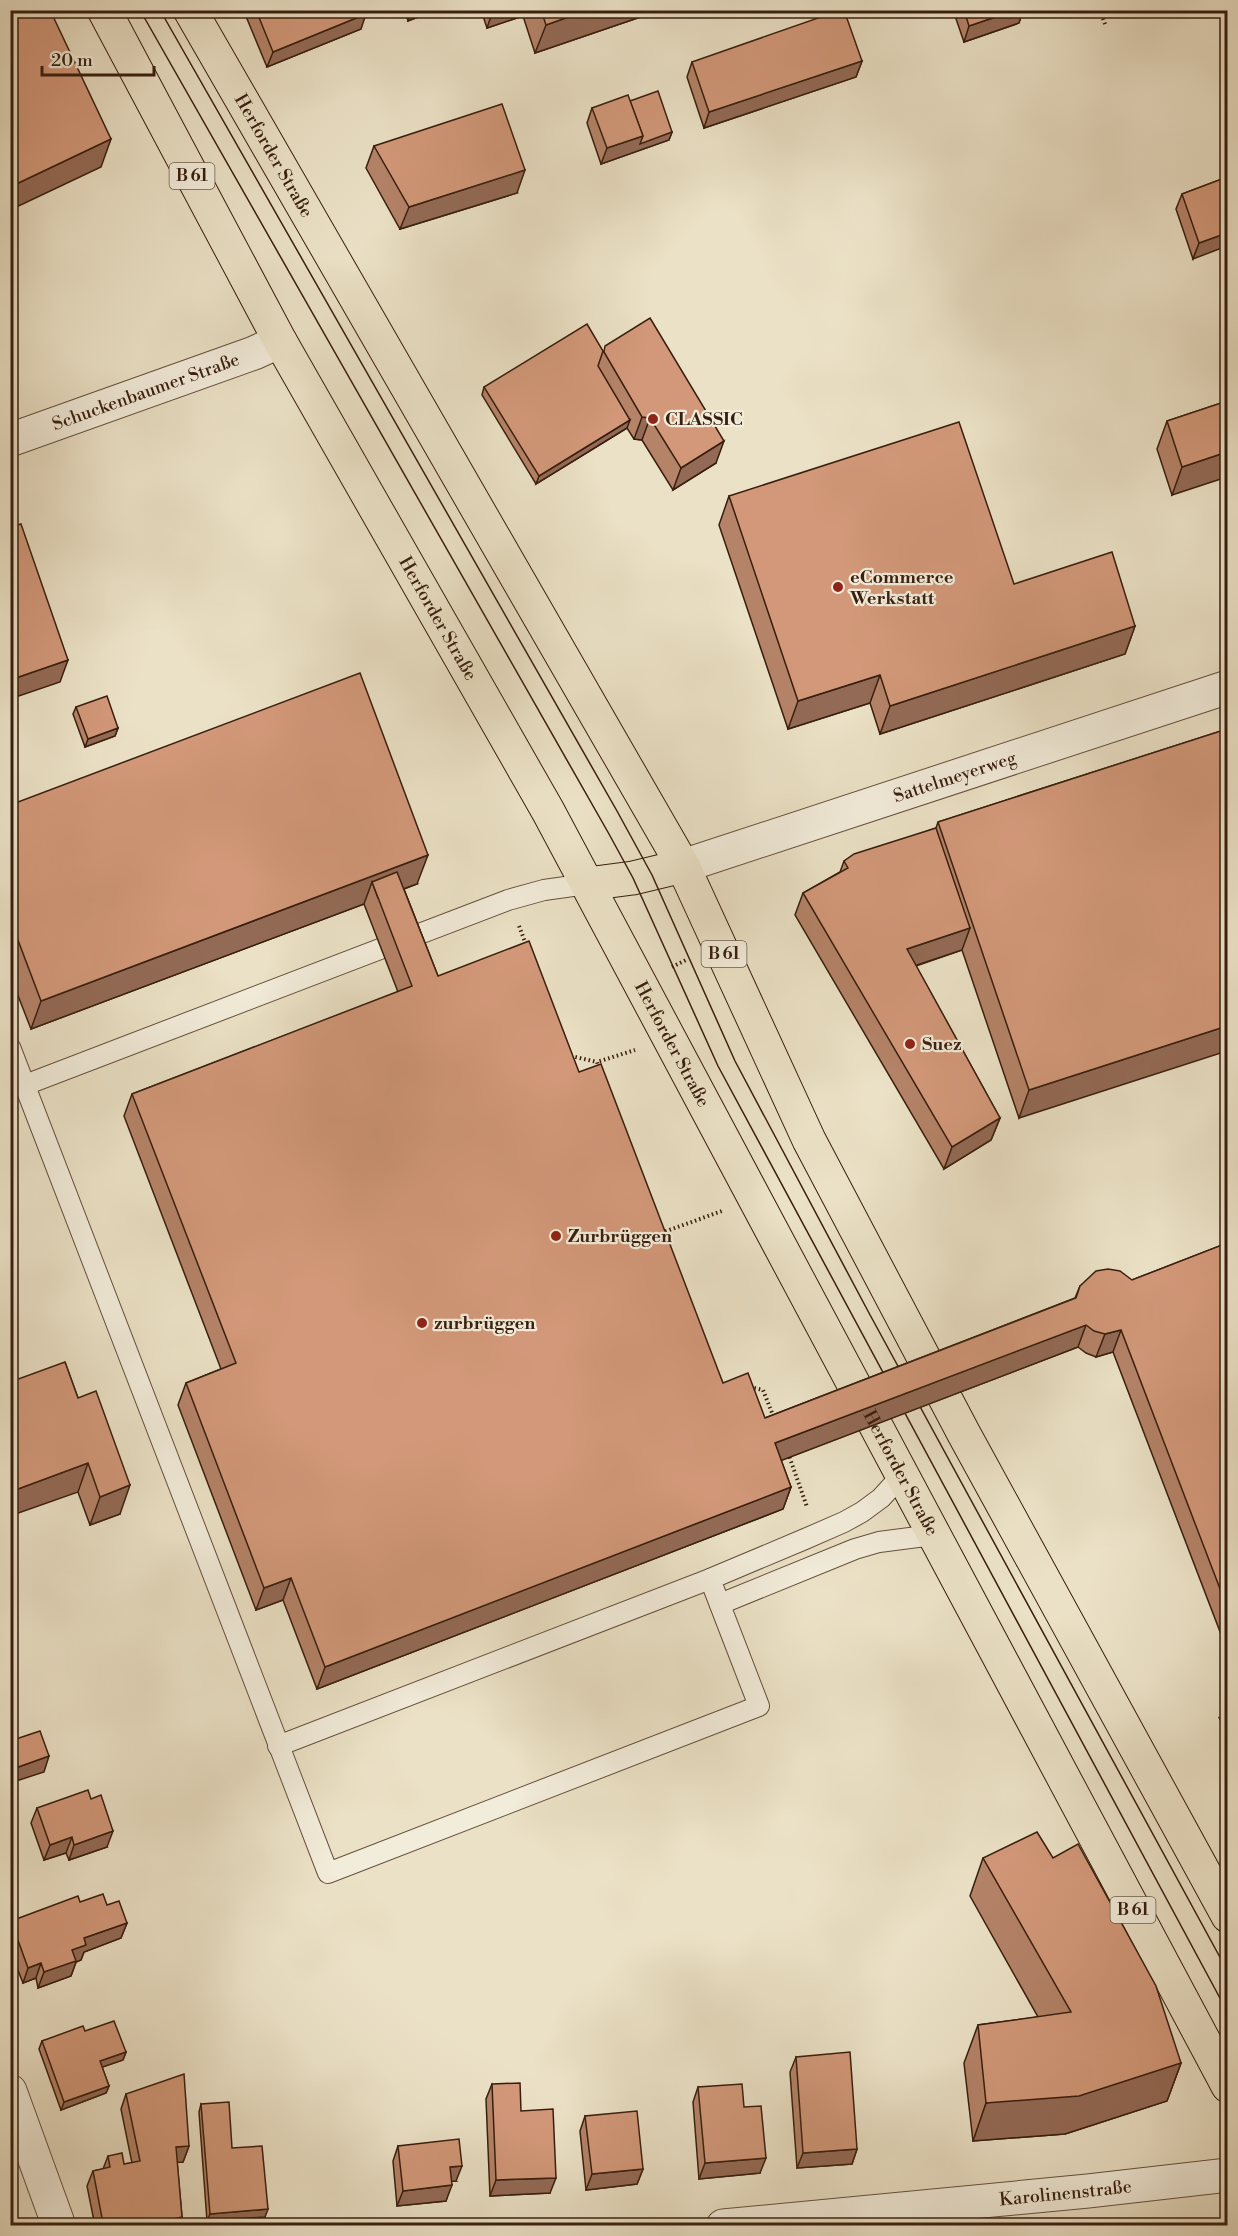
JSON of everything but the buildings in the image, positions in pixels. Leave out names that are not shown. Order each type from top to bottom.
[{"type":"main road","name":"Herforder Straße","points":[[104,10],[280,340],[537,791],[1227,2086]]},
{"type":"main road","name":"Herforder Straße","points":[[190,10],[683,866],[808,1140],[964,1434],[1227,1916]]},
{"type":"main road","points":[[587,884],[633,878],[683,866]]},
{"type":"street","name":"Schuckenbaumer Straße","points":[[10,440],[254,354],[280,340]]},
{"type":"street","name":"Sattelmeyerweg","points":[[683,866],[1227,687]]},
{"type":"street","points":[[10,2091],[59,2226]]},
{"type":"street","name":"Karolinenstraße","points":[[723,2226],[1076,2193],[1227,2175]]},
{"type":"lane","points":[[25,1085],[508,900],[544,890],[587,884]]},
{"type":"lane","points":[[10,1047],[328,1873],[759,1706],[710,1579]]},
{"type":"lane","points":[[278,1746],[710,1579],[844,1522],[881,1498],[902,1475]]},
{"type":"lane","points":[[720,1604],[855,1549],[879,1542],[933,1535]]},
{"type":"path","points":[[1100,10],[1106,27]]},
{"type":"path","points":[[508,900],[531,956]]},
{"type":"path","points":[[566,1045],[570,1056],[597,1062],[636,1050]]},
{"type":"path","points":[[597,1062],[601,1073]]},
{"type":"path","points":[[651,1236],[726,1209]]},
{"type":"path","points":[[658,1222],[666,1243]]},
{"type":"path","points":[[740,1385],[764,1390],[776,1422]]},
{"type":"path","points":[[784,1443],[808,1507],[797,1511]]},
{"type":"path","points":[[1219,1719],[1227,1714]]},
{"type":"tram line","points":[[140,10],[633,878],[718,1066],[1228,2013]]},
{"type":"tram line","points":[[160,10],[652,875],[735,1061],[869,1313],[1228,1972]]},
{"type":"place","name":"CLASSIC","points":[[653,419]]},
{"type":"place","name":"eCommerce Werkstatt","points":[[838,587]]},
{"type":"place","name":"Suez","points":[[910,1044]]},
{"type":"place","name":"Zurbrüggen","points":[[556,1236]]},
{"type":"place","name":"zurbrüggen","points":[[422,1323]]}]
